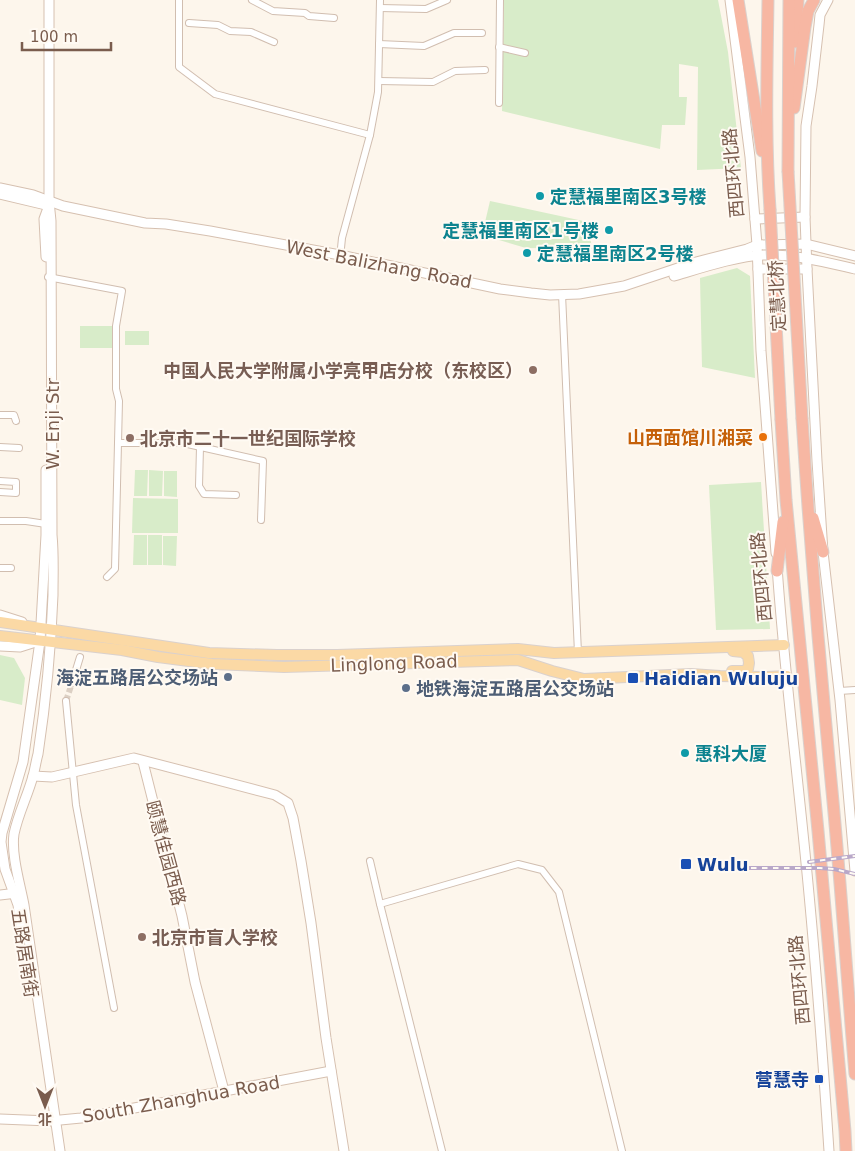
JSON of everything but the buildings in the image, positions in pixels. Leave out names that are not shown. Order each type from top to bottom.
[{"type":"highway","points":[[738,0],[769,187]]},
{"type":"highway","points":[[763,0],[767,25]]},
{"type":"highway","points":[[768,0],[769,187]]},
{"type":"highway","points":[[788,154],[789,0]]},
{"type":"highway","points":[[788,80],[796,36],[798,0]]},
{"type":"highway","points":[[788,154],[805,27],[808,11],[814,0]]},
{"type":"highway","name":"定慧北桥","points":[[788,154],[807,496]]},
{"type":"highway","name":"定慧北桥","points":[[769,187],[781,420]]},
{"type":"highway","name":"西四环北路","points":[[781,420],[786,500],[846,1151]]},
{"type":"highway","points":[[807,496],[823,552]]},
{"type":"highway","points":[[807,496],[855,1074]]},
{"type":"highway","points":[[777,571],[786,500]]},
{"type":"main road","name":"Linglong Road","points":[[0,622],[209,653],[277,656],[518,649],[554,653],[578,653],[784,646]]},
{"type":"main road","name":"Linglong Road","points":[[0,636],[122,650],[212,664],[284,667],[518,660],[584,679],[691,674],[748,677],[787,676]]},
{"type":"main road","points":[[691,674],[748,669],[748,656],[743,652],[716,648]]},
{"type":"street","name":"W. Enji Str","points":[[45,641],[54,550],[52,525],[49,278],[44,219],[49,203],[49,0]]},
{"type":"street","points":[[179,0],[179,68],[215,94],[370,135]]},
{"type":"street","points":[[252,0],[274,11],[305,13],[309,16],[334,18]]},
{"type":"street","points":[[340,257],[342,238],[370,135],[378,92],[380,0]]},
{"type":"street","points":[[380,8],[426,9],[447,0]]},
{"type":"street","points":[[499,103],[500,0]]},
{"type":"street","name":"西四环北路","points":[[730,0],[750,157],[777,571],[810,909],[829,1151]]},
{"type":"street","points":[[828,0],[820,15],[818,25],[806,126],[805,217],[823,552],[839,691],[855,871]]},
{"type":"street","points":[[189,23],[218,25],[230,32],[251,32],[274,42]]},
{"type":"street","points":[[379,44],[424,46],[454,33],[482,33]]},
{"type":"street","points":[[500,47],[525,53]]},
{"type":"street","points":[[379,81],[432,82],[455,71],[485,70]]},
{"type":"street","name":"West Balizhang Road","points":[[0,188],[33,194],[62,211],[146,227],[167,228],[340,257],[512,295],[529,297],[562,296],[624,286],[696,262],[757,245],[806,244],[855,256]]},
{"type":"street","name":"West Balizhang Road","points":[[0,194],[49,203]]},
{"type":"street","points":[[754,219],[805,217]]},
{"type":"street","name":"West Balizhang Road","points":[[562,296],[583,298],[603,295],[744,257],[766,255],[807,258],[855,269]]},
{"type":"street","points":[[758,269],[807,269]]},
{"type":"street","name":"W. Enji Str","points":[[46,629],[49,278]]},
{"type":"street","points":[[49,278],[122,290],[116,326],[116,388],[119,400],[115,569],[107,577]]},
{"type":"street","points":[[562,296],[578,653]]},
{"type":"street","points":[[0,415],[14,415],[16,421]]},
{"type":"street","points":[[118,443],[184,443],[263,461],[261,520]]},
{"type":"street","points":[[0,447],[19,448]]},
{"type":"street","points":[[200,447],[199,486],[204,494],[236,495]]},
{"type":"street","points":[[0,481],[16,482],[16,493],[0,492]]},
{"type":"street","points":[[0,521],[46,524]]},
{"type":"street","points":[[0,568],[11,568]]},
{"type":"street","points":[[0,615],[46,629]]},
{"type":"street","points":[[0,646],[20,647],[45,641]]},
{"type":"street","name":"五路居南街","points":[[45,641],[44,712],[33,776],[14,835],[14,850],[15,883],[60,1151]]},
{"type":"street","name":"五路居南街","points":[[15,883],[5,869],[1,842],[2,833],[23,762],[45,641]]},
{"type":"street","points":[[72,683],[80,658]]},
{"type":"street","points":[[839,691],[855,690]]},
{"type":"street","points":[[66,700],[76,805],[114,1008]]},
{"type":"street","points":[[33,776],[52,777],[134,758],[143,762],[275,795],[288,803],[302,861],[344,1151]]},
{"type":"street","name":"颐慧佳园西路","points":[[143,762],[182,916],[195,982],[224,1091]]},
{"type":"street","points":[[370,860],[442,1151]]},
{"type":"street","points":[[380,904],[518,864],[542,870],[559,892],[622,1151]]},
{"type":"street","points":[[0,885],[15,883]]},
{"type":"street","points":[[0,895],[18,893]]},
{"type":"street","name":"五路居南街","points":[[18,893],[18,904],[54,1151]]},
{"type":"street","name":"South Zhanghua Road","points":[[0,1119],[50,1121],[81,1118],[331,1071]]},
{"type":"green space","points":[[504,0],[718,0],[728,52],[741,168],[697,170],[698,67],[679,64],[679,97],[687,97],[685,125],[662,125],[660,149],[502,111]]},
{"type":"green space","points":[[490,201],[588,222],[592,249],[526,248],[482,235]]},
{"type":"green space","points":[[737,268],[750,276],[755,378],[702,367],[700,278]]},
{"type":"green space","points":[[80,326],[113,326],[113,348],[80,348]]},
{"type":"green space","points":[[125,331],[149,331],[149,345],[125,345]]},
{"type":"green space","points":[[135,470],[148,470],[147,496],[134,496]]},
{"type":"green space","points":[[149,470],[163,471],[162,496],[149,496]]},
{"type":"green space","points":[[164,471],[177,471],[177,497],[164,496]]},
{"type":"green space","points":[[761,482],[770,629],[716,630],[709,485]]},
{"type":"green space","points":[[133,498],[178,499],[178,533],[132,533]]},
{"type":"green space","points":[[134,535],[147,535],[147,565],[133,565]]},
{"type":"green space","points":[[148,535],[162,535],[162,565],[148,565]]},
{"type":"green space","points":[[163,536],[177,536],[176,566],[163,565]]},
{"type":"green space","points":[[0,655],[14,658],[25,678],[22,705],[0,700]]},
{"type":"tunnel","points":[[66,701],[72,683]]},
{"type":"railway","points":[[809,862],[855,856]]},
{"type":"railway","points":[[729,868],[820,868],[855,874]]},
{"type":"place","name":"定慧福里南区3号楼","points":[[540,196]]},
{"type":"place","name":"定慧福里南区1号楼","points":[[609,230]]},
{"type":"place","name":"定慧福里南区2号楼","points":[[527,253]]},
{"type":"place","name":"中国人民大学附属小学亮甲店分校（东校区）","points":[[533,370]]},
{"type":"place","name":"山西面馆川湘菜","points":[[763,437]]},
{"type":"place","name":"北京市二十一世纪国际学校","points":[[130,438]]},
{"type":"place","name":"海淀五路居公交场站","points":[[228,677]]},
{"type":"place","name":"Haidian Wuluju","points":[[633,678]]},
{"type":"place","name":"地铁海淀五路居公交场站","points":[[406,688]]},
{"type":"place","name":"惠科大厦","points":[[685,753]]},
{"type":"place","name":"Wulu","points":[[686,864]]},
{"type":"place","name":"北京市盲人学校","points":[[142,937]]},
{"type":"place","name":"营慧寺","points":[[819,1079]]}]
